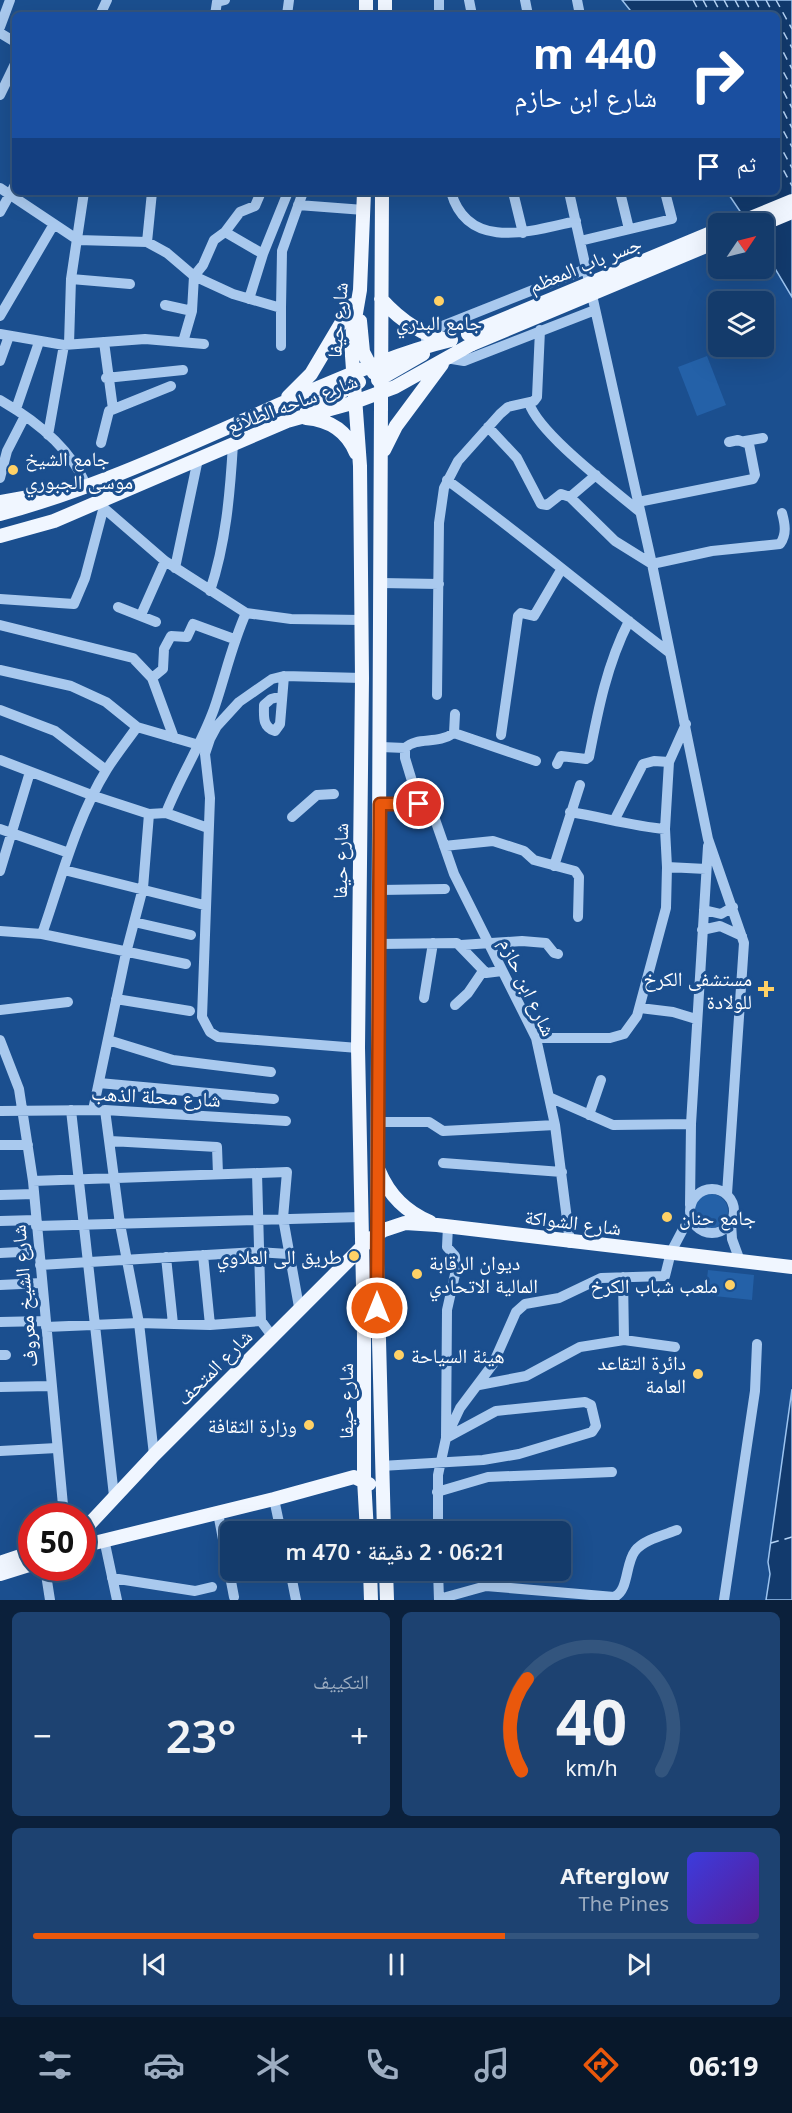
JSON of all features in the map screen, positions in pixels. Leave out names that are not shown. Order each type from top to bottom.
[{"type":"main road","name":"شارع حيفا","points":[[364,195],[360,290],[352,326],[366,381],[382,426],[377,1263],[383,1521]]},
{"type":"main road","name":"شارع حيفا","points":[[366,1521],[358,1048],[362,620],[356,417],[366,381],[381,346],[382,195]]},
{"type":"main road","points":[[763,213],[792,201]]},
{"type":"main road","points":[[774,219],[792,212]]},
{"type":"main road","name":"جسر باب المعظم","points":[[470,339],[708,234]]},
{"type":"main road","name":"جسر باب المعظم","points":[[470,339],[708,245]]},
{"type":"main road","points":[[278,405],[310,374],[360,290]]},
{"type":"main road","points":[[381,298],[402,319],[430,335],[451,340]]},
{"type":"main road","name":"شارع ساحه الطلائع","points":[[96,507],[198,459],[294,420],[421,352],[451,340],[470,339]]},
{"type":"main road","name":"شارع ساحه الطلائع","points":[[81,487],[278,405],[366,381],[395,387],[446,358],[470,339]]},
{"type":"main road","points":[[382,458],[390,435],[446,358]]},
{"type":"main road","points":[[294,420],[324,421],[337,428],[348,438],[359,461]]},
{"type":"main road","points":[[0,502],[81,487]]},
{"type":"main road","points":[[0,514],[36,504],[81,487]]},
{"type":"main road","points":[[0,527],[96,507]]},
{"type":"main road","points":[[0,536],[29,530],[96,507]]},
{"type":"main road","points":[[378,1167],[394,1197],[414,1214],[442,1225]]},
{"type":"main road","points":[[361,1222],[369,1232],[378,1230]]},
{"type":"main road","name":"شارع الشواكة","points":[[378,1230],[405,1222],[442,1225],[792,1267]]},
{"type":"main road","name":"شارع المتحف","points":[[96,1517],[114,1496],[299,1307],[378,1230]]},
{"type":"main road","points":[[362,1247],[373,1255],[377,1263]]},
{"type":"main road","points":[[334,1481],[380,1447]]},
{"type":"main road","points":[[96,1542],[274,1499],[354,1476],[364,1479],[373,1488],[382,1508]]},
{"type":"main road","points":[[96,1538],[101,1540]]},
{"type":"main road","points":[[0,1563],[18,1557]]},
{"type":"main road","points":[[0,1574],[18,1568]]},
{"type":"main road","points":[[370,1581],[371,1600]]},
{"type":"main road","points":[[386,1581],[387,1600]]},
{"type":"street","points":[[0,27],[10,0]]},
{"type":"street","points":[[215,12],[217,2],[225,0]]},
{"type":"street","points":[[0,95],[12,69]]},
{"type":"street","points":[[0,188],[7,198],[78,240],[147,242],[167,253],[194,276],[249,299],[280,308]]},
{"type":"street","points":[[48,435],[66,344],[71,279],[84,195]]},
{"type":"street","points":[[147,242],[152,195]]},
{"type":"street","points":[[183,342],[192,311],[194,276],[203,265],[214,240],[225,232],[240,212],[255,206],[260,195]]},
{"type":"street","points":[[249,299],[263,254],[287,195]]},
{"type":"street","points":[[281,346],[282,250],[302,195]]},
{"type":"street","points":[[452,195],[455,207],[465,219],[502,234],[523,233],[576,221]]},
{"type":"street","points":[[514,195],[523,233]]},
{"type":"street","points":[[570,195],[652,564],[708,839],[733,907],[745,950],[727,1194],[734,1208],[731,1223],[732,1239],[740,1261]]},
{"type":"street","points":[[621,195],[629,229]]},
{"type":"street","points":[[580,241],[672,219],[666,195]]},
{"type":"street","points":[[298,205],[364,210]]},
{"type":"street","points":[[0,316],[54,224]]},
{"type":"street","points":[[225,232],[263,254]]},
{"type":"street","points":[[421,352],[430,335],[440,327],[586,269]]},
{"type":"street","points":[[71,279],[130,284]]},
{"type":"street","points":[[165,305],[192,311]]},
{"type":"street","points":[[446,358],[464,361],[595,310]]},
{"type":"street","points":[[437,695],[441,502],[447,480],[458,461],[508,407],[529,403],[537,397],[540,330]]},
{"type":"street","points":[[0,361],[4,335],[39,342],[66,344],[145,339],[204,344]]},
{"type":"street","points":[[0,478],[39,342]]},
{"type":"street","points":[[104,342],[106,378],[112,409]]},
{"type":"street","points":[[106,378],[183,370]]},
{"type":"street","points":[[101,443],[107,415],[112,409],[171,386]]},
{"type":"street","points":[[0,400],[48,435],[69,455],[81,487]]},
{"type":"street","points":[[529,403],[531,411],[549,431],[596,475],[639,507]]},
{"type":"street","points":[[488,427],[517,458],[541,504],[547,505],[561,494],[570,497],[608,535],[652,564],[712,551],[780,544],[784,538],[785,524],[782,513]]},
{"type":"street","points":[[729,442],[763,438]]},
{"type":"street","points":[[639,507],[753,479],[754,464],[749,444],[745,441]]},
{"type":"street","points":[[210,591],[218,569],[229,507],[233,444]]},
{"type":"street","points":[[175,568],[198,459]]},
{"type":"street","points":[[570,497],[596,475]]},
{"type":"street","points":[[447,480],[523,535],[561,570],[670,653]]},
{"type":"street","points":[[0,598],[74,604],[85,578],[96,507],[165,561],[246,613],[291,619],[362,620]]},
{"type":"street","points":[[141,615],[165,561]]},
{"type":"street","points":[[501,735],[518,616],[521,613],[534,616],[561,570]]},
{"type":"street","points":[[381,583],[439,584]]},
{"type":"street","points":[[118,607],[156,622]]},
{"type":"street","points":[[166,813],[180,776],[200,745],[214,708],[234,639],[246,613]]},
{"type":"street","points":[[557,764],[561,756],[586,759],[589,757],[604,682],[615,648],[628,621]]},
{"type":"street","points":[[152,678],[163,669],[164,649],[171,636],[187,637],[193,624],[234,639]]},
{"type":"street","points":[[0,625],[129,656],[152,678],[174,738]]},
{"type":"street","points":[[0,670],[71,686],[106,702],[137,727],[200,745]]},
{"type":"street","points":[[358,1048],[218,1037],[210,1032],[202,1017],[204,904],[210,790],[205,754],[210,739],[217,726],[239,702],[262,684],[284,676],[362,678]]},
{"type":"street","points":[[282,696],[284,676]]},
{"type":"street","points":[[0,710],[55,730],[106,770]]},
{"type":"street","points":[[454,733],[455,714]]},
{"type":"street","points":[[536,1038],[597,1040],[617,1037],[630,1028],[640,1008],[666,908],[668,867],[665,829],[669,762],[686,724]]},
{"type":"street","points":[[42,934],[69,853],[94,796],[106,770],[137,727]]},
{"type":"street","points":[[381,747],[405,748],[414,742],[443,740],[454,733]]},
{"type":"street","points":[[454,733],[536,761]]},
{"type":"street","points":[[380,804],[419,804],[405,758],[405,748]]},
{"type":"street","points":[[0,760],[94,796],[149,814],[166,813],[207,828]]},
{"type":"street","points":[[615,819],[643,764],[654,760],[669,762]]},
{"type":"street","points":[[0,871],[30,772]]},
{"type":"street","points":[[554,866],[580,785]]},
{"type":"street","points":[[292,818],[317,795],[334,794]]},
{"type":"street","name":"شارع ابن حازم","points":[[419,804],[430,805],[454,874],[536,1038],[555,1125],[570,1242]]},
{"type":"street","points":[[570,812],[615,819],[639,827],[665,829]]},
{"type":"street","points":[[93,1110],[126,953],[143,888],[149,814]]},
{"type":"street","points":[[0,829],[69,853]]},
{"type":"street","points":[[446,1438],[460,1408],[494,1364],[511,1322],[525,1304],[532,1300],[559,1298],[601,1278],[665,1276],[671,1252],[690,1216],[691,1124],[696,1019],[708,839]]},
{"type":"street","points":[[444,846],[493,841],[524,851],[534,860],[578,874],[578,916]]},
{"type":"street","points":[[668,867],[706,869]]},
{"type":"street","points":[[64,870],[204,904]]},
{"type":"street","points":[[380,890],[445,889]]},
{"type":"street","points":[[704,910],[716,914],[733,907]]},
{"type":"street","points":[[134,922],[191,935]]},
{"type":"street","points":[[702,930],[720,926],[742,936]]},
{"type":"street","points":[[0,931],[42,934],[186,964]]},
{"type":"street","points":[[379,944],[488,945],[522,941],[546,943],[554,953],[558,954]]},
{"type":"street","points":[[424,998],[432,943]]},
{"type":"street","points":[[461,945],[483,972],[489,974],[502,971]]},
{"type":"street","points":[[455,1005],[468,993],[483,972]]},
{"type":"street","points":[[116,999],[190,1011]]},
{"type":"street","points":[[0,1010],[68,1002]]},
{"type":"street","points":[[640,1008],[673,1012],[696,1019]]},
{"type":"street","name":"شارع الشيخ معروف","points":[[0,1040],[13,1073],[23,1112],[33,1181],[50,1386],[63,1503]]},
{"type":"street","points":[[108,1040],[173,1060],[271,1072]]},
{"type":"street","points":[[0,1073],[13,1073]]},
{"type":"street","points":[[589,1115],[601,1080]]},
{"type":"street","points":[[99,1083],[274,1099]]},
{"type":"street","points":[[549,1097],[613,1125],[691,1124]]},
{"type":"street","points":[[71,1110],[114,1496]]},
{"type":"street","points":[[105,1110],[120,1224],[139,1323],[154,1455]]},
{"type":"street","name":"شارع محلة الذهب","points":[[0,1111],[105,1110],[286,1121]]},
{"type":"street","points":[[378,1122],[429,1122],[443,1131],[555,1125]]},
{"type":"street","points":[[110,1141],[217,1148],[218,1174]]},
{"type":"street","points":[[0,1145],[28,1145]]},
{"type":"street","points":[[443,1162],[562,1172]]},
{"type":"street","points":[[33,1181],[287,1172],[282,1218],[299,1307]]},
{"type":"street","points":[[257,1173],[257,1252],[261,1321],[272,1336]]},
{"type":"street","points":[[690,1204],[699,1192],[705,1189],[713,1188],[727,1194]]},
{"type":"street","points":[[0,1195],[34,1194]]},
{"type":"street","points":[[690,1216],[700,1230],[708,1233],[725,1229],[731,1223]]},
{"type":"street","points":[[0,1221],[83,1225],[282,1218],[361,1222]]},
{"type":"street","points":[[438,1521],[437,1492],[446,1438],[447,1310],[456,1270],[455,1257],[447,1247],[442,1225]]},
{"type":"street","points":[[0,1253],[39,1251]]},
{"type":"street","points":[[40,1265],[257,1252],[288,1254]]},
{"type":"street","points":[[203,1255],[210,1325]]},
{"type":"street","points":[[166,1257],[173,1324]]},
{"type":"street","points":[[623,1277],[624,1340]]},
{"type":"street","points":[[0,1285],[42,1284]]},
{"type":"street","points":[[0,1322],[210,1325],[261,1321]]},
{"type":"street","points":[[479,1385],[526,1376],[580,1347],[624,1340],[675,1347]]},
{"type":"street","points":[[724,1600],[755,1392],[756,1344]]},
{"type":"street","points":[[0,1388],[50,1386]]},
{"type":"street","points":[[381,1466],[441,1463],[519,1454],[592,1432],[596,1426],[591,1405],[585,1402],[496,1411],[446,1438]]},
{"type":"street","points":[[0,1451],[57,1448]]},
{"type":"street","points":[[437,1492],[488,1477],[612,1472]]},
{"type":"street","points":[[274,1499],[279,1521]]},
{"type":"street","points":[[218,1513],[234,1596]]},
{"type":"street","points":[[438,1581],[439,1599],[486,1586],[614,1597],[622,1590],[634,1552],[653,1539],[677,1530]]},
{"type":"street","points":[[101,1540],[117,1600]]},
{"type":"street","points":[[112,1578],[195,1591],[212,1587]]},
{"type":"street","points":[[47,1581],[50,1600]]},
{"type":"street","points":[[292,1581],[296,1600]]},
{"type":"shaded area","points":[[622,0],[792,0],[792,297],[774,267],[774,213],[741,213],[729,195],[780,195],[780,12],[632,12]]},
{"type":"shaded area","points":[[707,356],[726,405],[697,416],[678,367]]},
{"type":"shaded area","points":[[711,1194],[723,1199],[728,1211],[723,1223],[711,1228],[699,1223],[694,1211],[699,1199]]},
{"type":"shaded area","name":"ملعب شباب الكرخ","points":[[708,1270],[754,1275],[752,1300],[705,1295]]},
{"type":"shaded area","points":[[792,1389],[792,1600],[766,1600],[770,1574],[768,1562]]},
{"type":"ferry route","points":[[693,0],[699,12]]},
{"type":"ferry route","points":[[703,0],[709,12]]},
{"type":"ferry route","points":[[714,0],[720,12]]},
{"type":"ferry route","points":[[724,0],[730,12]]},
{"type":"ferry route","points":[[735,0],[741,12]]},
{"type":"ferry route","points":[[745,0],[751,12]]},
{"type":"ferry route","points":[[755,0],[761,12]]},
{"type":"ferry route","points":[[766,0],[772,12]]},
{"type":"ferry route","points":[[776,0],[792,29]]},
{"type":"ferry route","points":[[780,26],[792,48]]},
{"type":"ferry route","points":[[780,46],[792,69]]},
{"type":"ferry route","points":[[780,66],[792,88]]},
{"type":"ferry route","points":[[780,85],[792,108]]},
{"type":"ferry route","points":[[780,105],[792,128]]},
{"type":"ferry route","points":[[780,125],[792,147]]},
{"type":"ferry route","points":[[780,146],[792,168]]},
{"type":"ferry route","points":[[780,164],[792,186]]},
{"type":"ferry route","points":[[771,1543],[792,1537]]},
{"type":"place","name":"جامع البدري","points":[[439,301]]},
{"type":"place","name":"جامع الشيخ موسى الجبوري","points":[[13,470]]},
{"type":"place","name":"مستشفى الكرخ للولادة","points":[[766,989]]},
{"type":"place","name":"جامع حنان","points":[[667,1217]]},
{"type":"place","name":"طريق الى العلاوي","points":[[354,1256]]},
{"type":"place","name":"ديوان الرقابة المالية الاتحادي","points":[[417,1274]]},
{"type":"place","name":"ملعب شباب الكرخ","points":[[730,1285]]},
{"type":"place","name":"هيئة السياحة","points":[[399,1355]]},
{"type":"place","name":"دائرة التقاعد العامة","points":[[698,1374]]},
{"type":"place","name":"وزارة الثقافة","points":[[309,1425]]},
{"type":"route","points":[[377,1308],[380,804],[419,804]]}]
